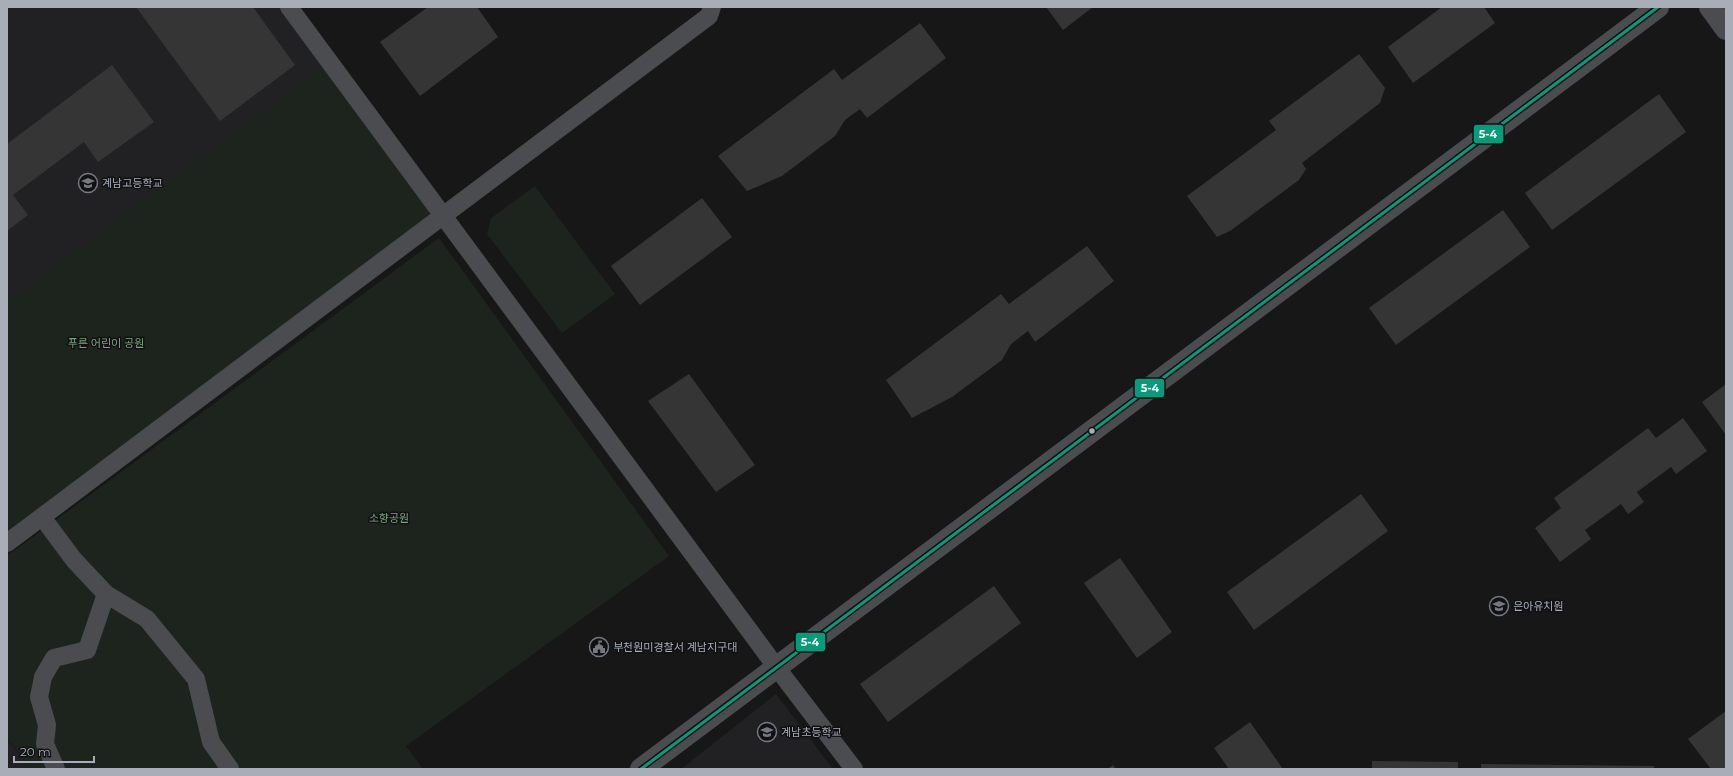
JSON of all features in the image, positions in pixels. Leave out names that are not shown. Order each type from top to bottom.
[{"type":"street","points":[[289,7],[777,668],[854,769]]},
{"type":"street","points":[[7,543],[709,16],[712,7]]},
{"type":"street","points":[[641,769],[1658,7]]},
{"type":"street","points":[[1710,7],[1726,29]]},
{"type":"street","points":[[42,517],[74,560],[106,594],[148,619],[196,679],[210,742],[230,769]]},
{"type":"street","points":[[56,769],[45,744],[47,725],[39,697],[43,677],[54,658],[87,650],[106,594]]},
{"type":"shaded area","name":"계남고등학교","points":[[7,7],[289,7],[331,64],[7,302]]},
{"type":"shaded area","name":"계남초등학교","points":[[776,694],[833,769],[681,769]]},
{"type":"shaded area","points":[[7,739],[31,769],[7,769]]},
{"type":"green space","name":"푸른 어린이 공원","points":[[323,67],[433,214],[7,533],[7,301]]},
{"type":"green space","points":[[535,186],[615,294],[562,333],[487,234],[491,218]]},
{"type":"green space","name":"소향공원","points":[[439,238],[669,556],[406,746],[423,769],[31,769],[7,738],[7,556]]},
{"type":"building","points":[[136,7],[253,7],[295,65],[220,121]]},
{"type":"building","points":[[428,7],[477,7],[498,37],[420,96],[380,42]]},
{"type":"building","points":[[1046,7],[1093,7],[1063,30]]},
{"type":"building","points":[[1442,7],[1484,7],[1495,23],[1413,83],[1388,47]]},
{"type":"building","points":[[920,23],[946,58],[867,118],[860,109],[845,120],[835,136],[782,176],[747,191],[718,156],[834,69],[842,80]]},
{"type":"building","points":[[1359,54],[1385,88],[1380,103],[1302,163],[1306,169],[1299,180],[1230,231],[1217,237],[1187,196],[1276,130],[1269,121]]},
{"type":"building","points":[[112,65],[154,122],[98,162],[84,142],[13,195],[28,215],[7,231],[7,144]]},
{"type":"building","points":[[1659,94],[1686,132],[1552,230],[1525,193]]},
{"type":"building","points":[[702,198],[732,237],[640,305],[611,266]]},
{"type":"building","points":[[1503,210],[1530,247],[1396,345],[1369,308]]},
{"type":"building","points":[[1087,246],[1114,281],[1035,342],[1028,331],[1011,344],[1002,360],[952,397],[912,418],[886,380],[1001,294],[1009,304]]},
{"type":"building","points":[[689,374],[755,465],[716,492],[648,401]]},
{"type":"building","points":[[1726,384],[1726,435],[1702,402]]},
{"type":"building","points":[[1683,418],[1707,451],[1676,474],[1671,467],[1637,492],[1644,502],[1628,514],[1621,504],[1585,530],[1591,539],[1560,562],[1535,528],[1561,508],[1554,498],[1648,428],[1656,438]]},
{"type":"building","points":[[1361,494],[1388,531],[1254,630],[1227,592]]},
{"type":"building","points":[[1120,558],[1172,632],[1137,658],[1084,583]]},
{"type":"building","points":[[994,586],[1021,623],[888,722],[860,684]]},
{"type":"building","points":[[1726,711],[1726,769],[1711,769],[1688,739]]},
{"type":"building","points":[[1250,722],[1283,769],[1229,769],[1214,748]]},
{"type":"building","points":[[1372,761],[1458,762],[1458,769],[1372,769]]},
{"type":"building","points":[[1481,764],[1654,766],[1654,769],[1481,769]]},
{"type":"building","points":[[1113,765],[1116,769],[1107,769]]},
{"type":"transit line","name":"5-4","points":[[641,769],[1658,7]]},
{"type":"place","name":"계남고등학교","points":[[88,183]]},
{"type":"place","name":"은아유치원","points":[[1499,606]]},
{"type":"place","name":"부천원미경찰서 계남지구대","points":[[599,647]]},
{"type":"place","name":"계남초등학교","points":[[767,732]]}]
